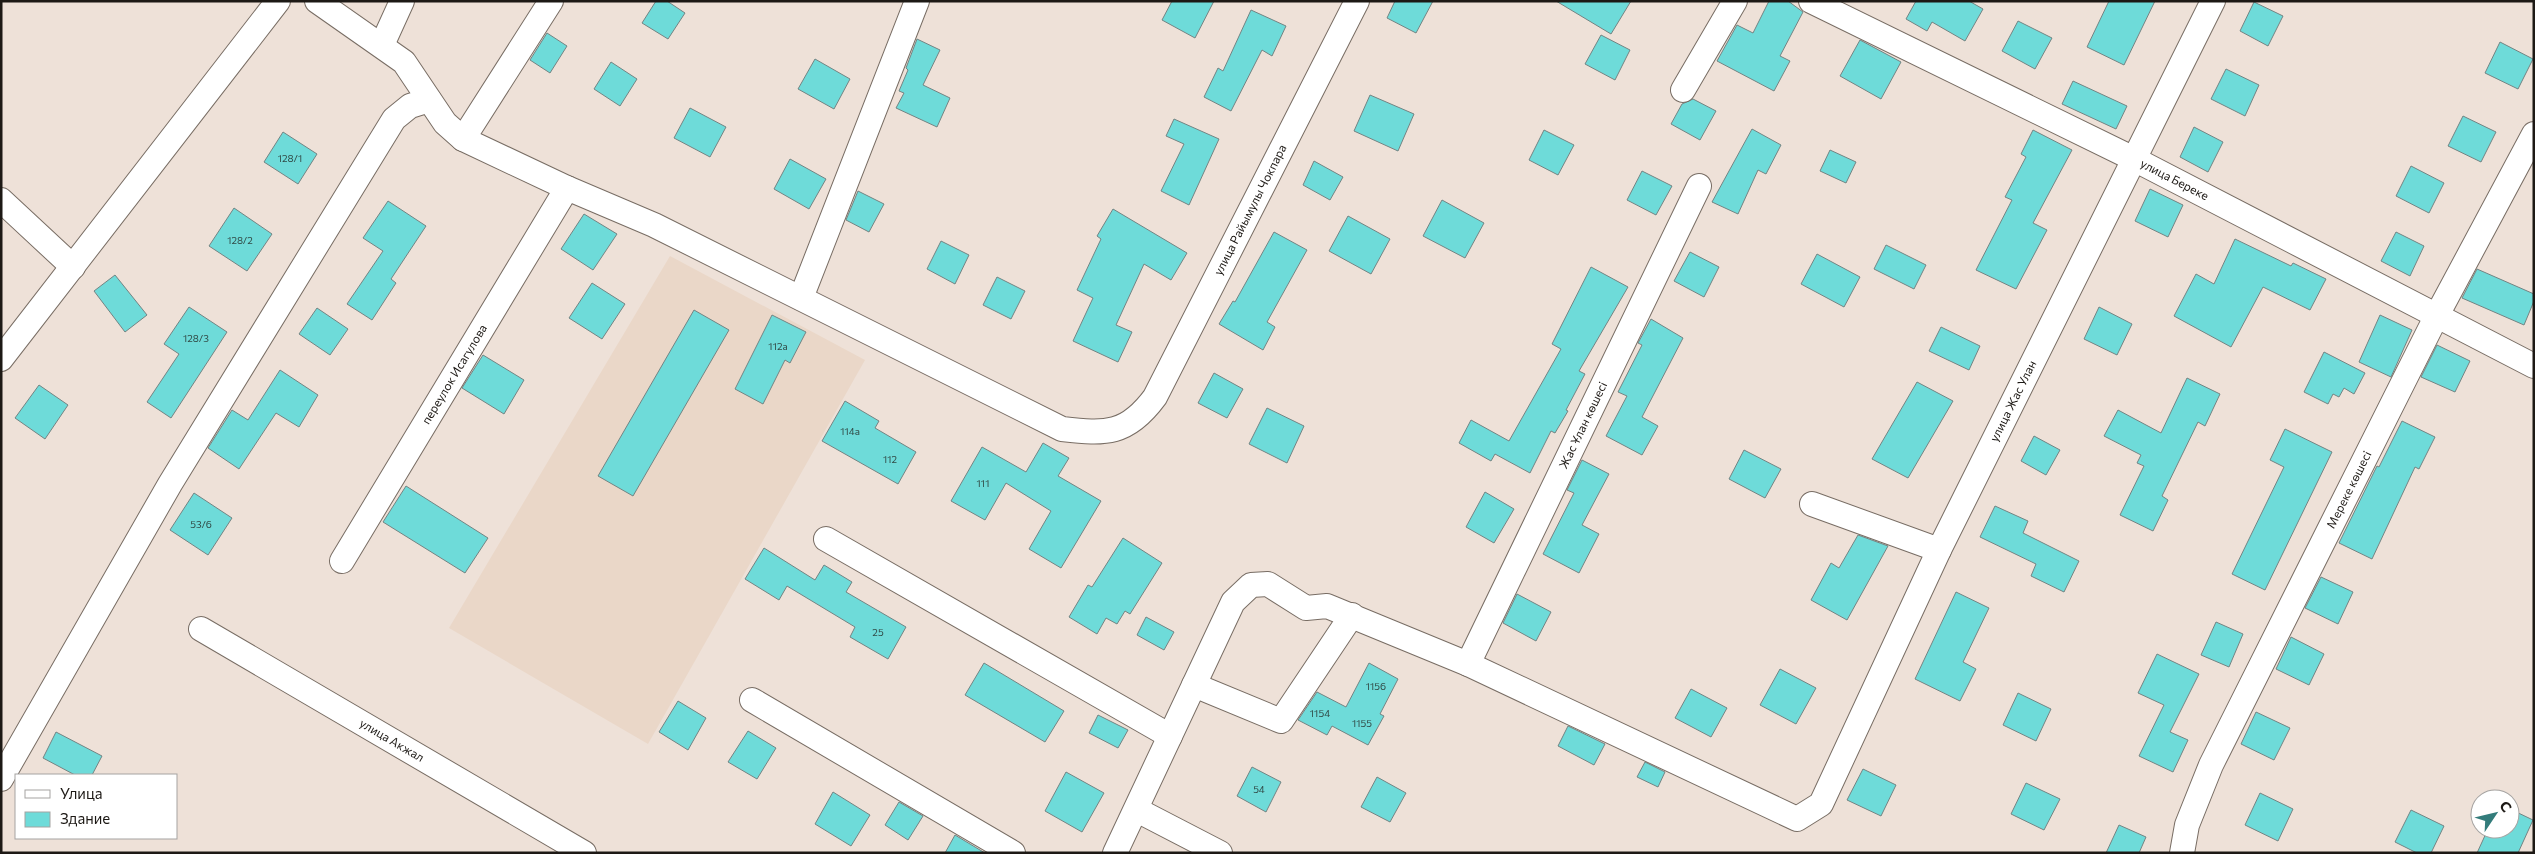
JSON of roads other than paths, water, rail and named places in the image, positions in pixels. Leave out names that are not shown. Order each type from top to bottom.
[{"type":"street","points":[[1,359],[278,1]]},
{"type":"street","points":[[317,1],[404,62],[419,80],[429,100],[445,122],[463,139],[567,188],[654,225],[801,298],[917,1]]},
{"type":"street","points":[[382,45],[402,1]]},
{"type":"street","points":[[463,139],[551,1]]},
{"type":"street","name":"улица Райымулы Чокпара","points":[[801,298],[1062,429],[1102,432],[1117,429],[1141,416],[1155,397],[1357,1]]},
{"type":"street","points":[[1683,90],[1735,1]]},
{"type":"street","name":"улица Береке","points":[[1811,1],[2134,159],[2436,317],[2534,366]]},
{"type":"street","name":"улица Жас Улан","points":[[1468,664],[1797,819],[1821,804],[1939,550],[2213,1]]},
{"type":"street","points":[[1,779],[170,484],[394,119],[410,106],[429,100]]},
{"type":"street","name":"Мереке көшесі","points":[[2182,853],[2187,825],[2211,765],[2436,317],[2534,134]]},
{"type":"street","name":"Жас Ұлан көшесі","points":[[1468,664],[1699,186]]},
{"type":"street","name":"переулок Исагулова","points":[[342,561],[567,188]]},
{"type":"street","points":[[1,200],[73,267]]},
{"type":"street","points":[[1812,504],[1939,550]]},
{"type":"street","points":[[826,539],[1170,736]]},
{"type":"street","points":[[1115,853],[1137,810],[1233,602],[1251,585],[1268,584],[1306,608],[1327,606],[1468,664]]},
{"type":"street","points":[[1194,685],[1281,721],[1352,616]]},
{"type":"street","name":"улица Акжал","points":[[201,628],[584,853]]},
{"type":"street","points":[[752,700],[1013,853]]},
{"type":"street","points":[[1137,810],[1220,853]]}]
